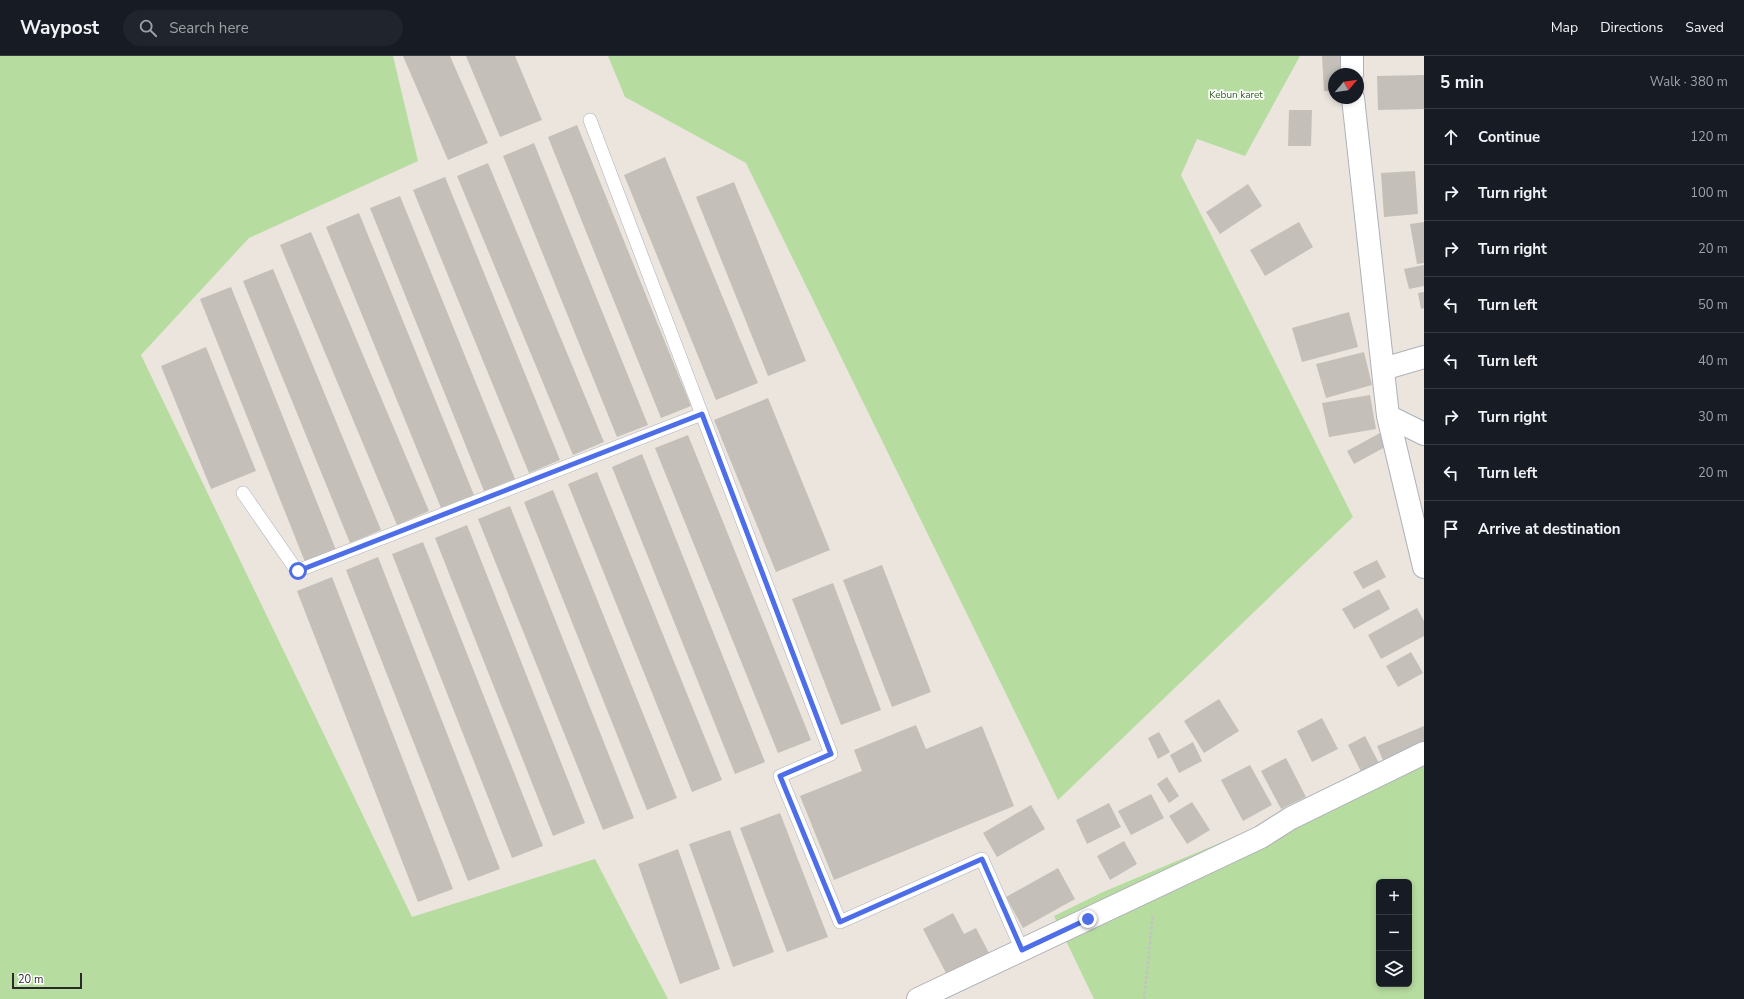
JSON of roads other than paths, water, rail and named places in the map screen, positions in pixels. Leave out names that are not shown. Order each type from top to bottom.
[{"type":"street","points":[[1352,56],[1352,68]]},
{"type":"street","points":[[1354,104],[1388,416],[1424,567]]},
{"type":"street","points":[[1383,369],[1424,357]]},
{"type":"street","points":[[1388,416],[1424,434]]},
{"type":"street","points":[[918,999],[1156,888],[1261,837],[1291,818],[1424,753]]},
{"type":"lane","points":[[590,120],[831,754],[780,776],[840,922],[982,859],[1022,950]]},
{"type":"lane","points":[[243,493],[298,571],[702,414]]},
{"type":"park label","name":"Kebun karet","points":[[1236,94]]}]
